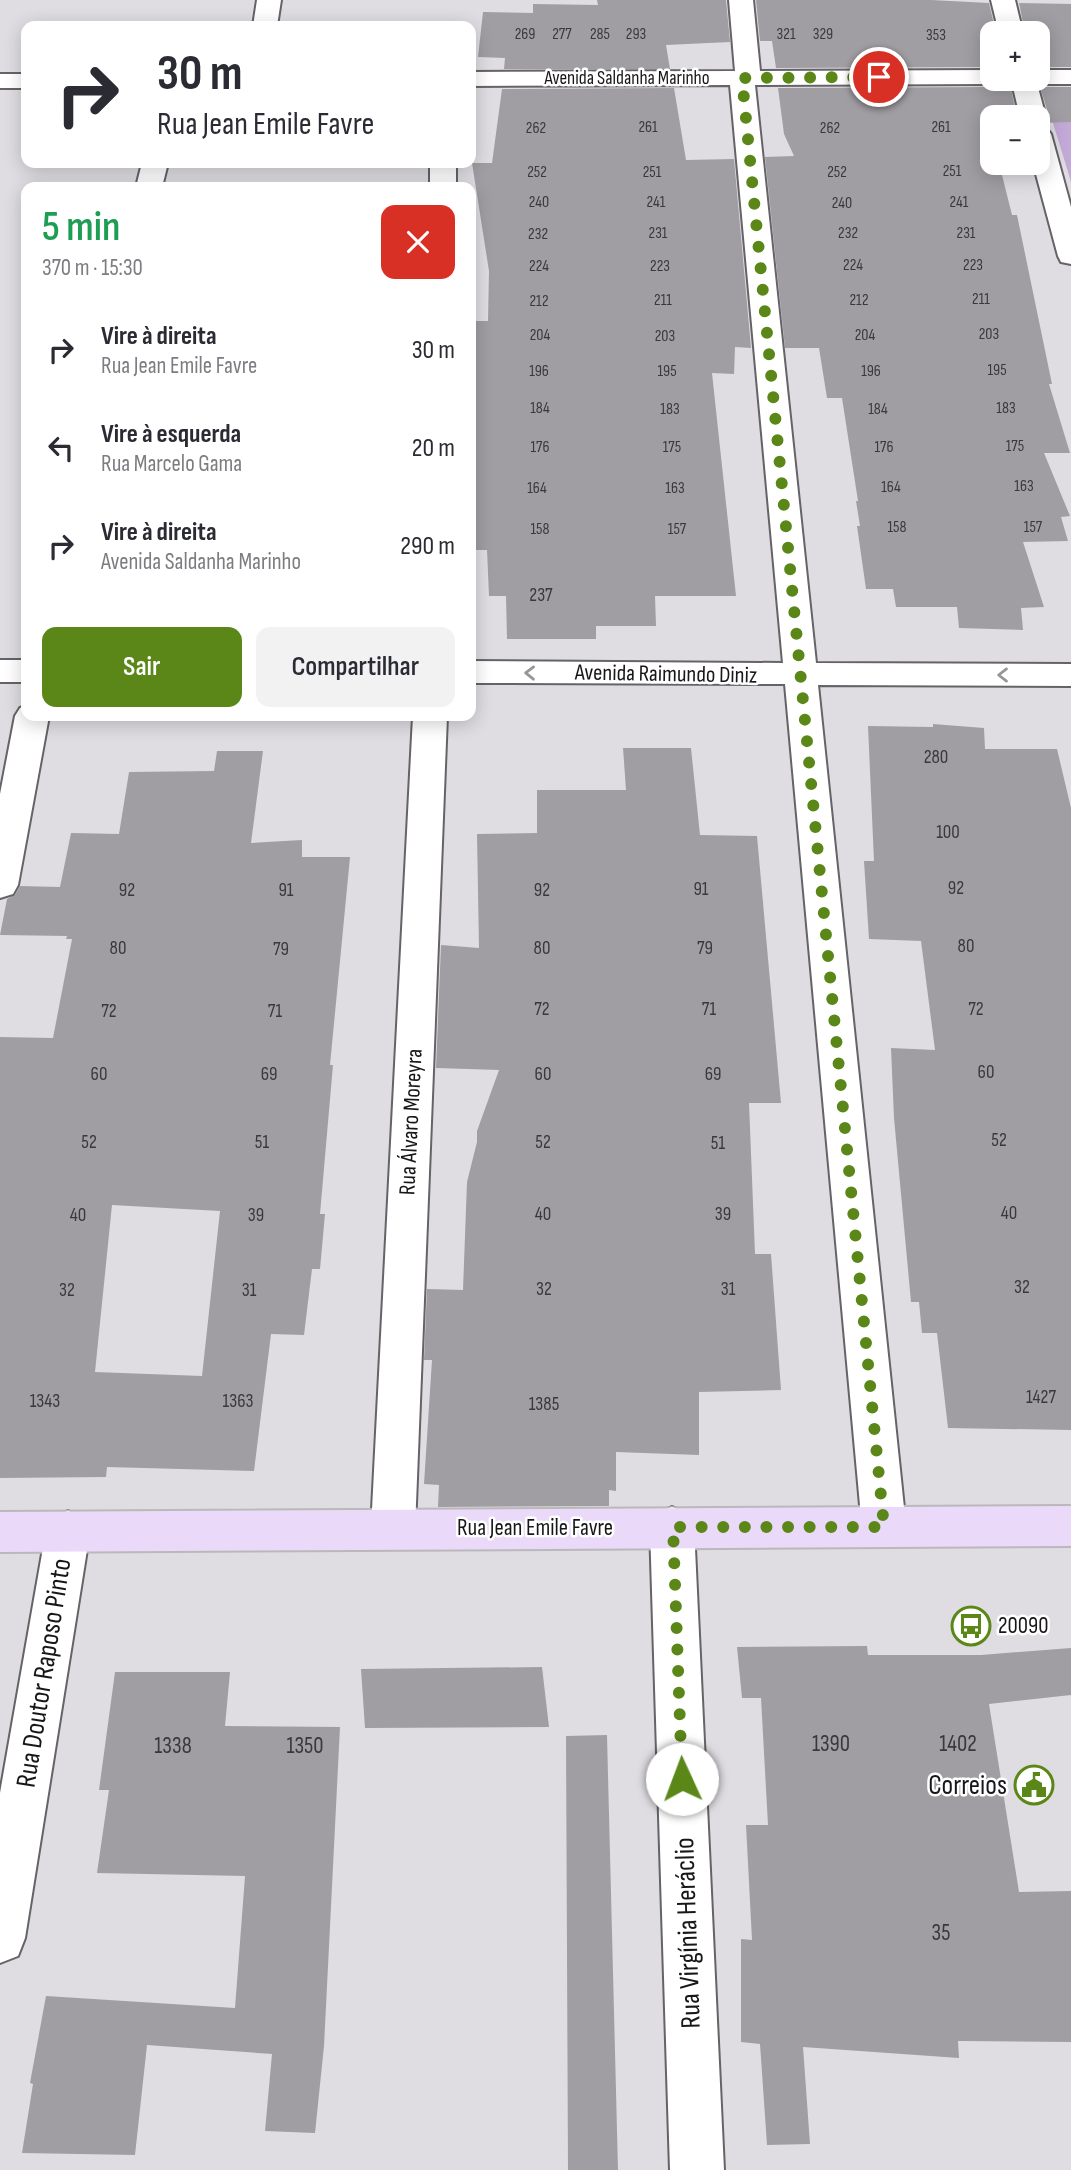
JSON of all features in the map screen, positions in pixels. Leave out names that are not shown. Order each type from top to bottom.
[{"type":"main road","name":"Rua Jean Emile Favre","points":[[0,1532],[1071,1526]]},
{"type":"street","points":[[266,21],[269,0]]},
{"type":"street","points":[[741,0],[745,78],[799,675],[884,1527]]},
{"type":"street","points":[[1003,0],[1008,21]]},
{"type":"street","name":"Avenida Saldanha Marinho","points":[[476,79],[980,77]]},
{"type":"street","points":[[1050,77],[1071,77]]},
{"type":"street","points":[[0,81],[21,81]]},
{"type":"street","points":[[1049,175],[1071,256]]},
{"type":"street","points":[[0,671],[21,671]]},
{"type":"street","name":"Avenida Raimundo Diniz","points":[[476,672],[1071,675]]},
{"type":"street","points":[[0,885],[31,721]]},
{"type":"street","name":"Rua Álvaro Moreyra","points":[[393,1529],[430,721]]},
{"type":"street","name":"Rua Virgínia Heráclio","points":[[673,1527],[697,2170]]},
{"type":"street","name":"Rua Doutor Raposo Pinto","points":[[0,1938],[68,1531]]},
{"type":"shaded area","points":[[1044,94],[1071,94],[1071,183],[1050,113],[1050,105],[1047,105]]},
{"type":"building","points":[[597,0],[726,0],[730,42],[666,45],[670,69],[504,69],[505,58],[478,57],[483,12],[533,13],[533,4],[598,5]]},
{"type":"building","points":[[756,0],[931,0],[989,3],[993,21],[980,21],[980,67],[776,68],[772,41],[760,41]]},
{"type":"building","points":[[1019,3],[1071,4],[1071,67],[1050,67],[1050,21],[1023,21]]},
{"type":"building","points":[[980,87],[980,91],[1012,91],[1014,105],[980,105],[980,175],[1002,175],[1012,215],[1017,215],[1052,384],[1049,384],[1070,453],[1044,453],[1070,516],[1061,517],[1068,541],[1023,542],[1044,607],[1021,608],[1023,630],[959,628],[957,607],[896,607],[893,589],[866,589],[857,526],[860,526],[858,501],[842,398],[827,398],[819,348],[785,348],[765,157],[794,156],[784,134],[778,88]]},
{"type":"building","points":[[1050,87],[1071,87],[1071,122],[1050,123],[1050,105],[1046,105],[1041,91],[1050,91]]},
{"type":"building","points":[[674,88],[686,160],[734,159],[751,348],[735,347],[734,374],[712,373],[736,596],[655,596],[656,626],[596,626],[596,639],[507,639],[506,596],[489,596],[487,550],[476,550],[476,321],[488,321],[489,271],[473,168],[476,168],[476,163],[492,163],[502,89]]},
{"type":"building","points":[[933,724],[984,728],[985,749],[1057,749],[1071,808],[1071,1430],[948,1428],[937,1333],[922,1333],[919,1302],[911,1302],[894,1118],[891,1048],[935,1050],[921,941],[869,939],[864,861],[874,861],[868,726],[933,727]]},
{"type":"building","points":[[623,748],[691,748],[700,835],[757,836],[781,1103],[749,1103],[755,1254],[771,1254],[781,1390],[699,1392],[699,1455],[616,1452],[616,1491],[609,1490],[609,1506],[438,1507],[439,1485],[424,1484],[432,1360],[424,1360],[427,1289],[463,1290],[467,1182],[477,1142],[477,1131],[499,1070],[436,1068],[441,945],[479,948],[477,834],[537,833],[537,790],[626,790]]},
{"type":"building","points":[[217,751],[263,751],[251,843],[302,840],[302,857],[350,857],[330,1065],[333,1065],[320,1214],[325,1214],[320,1269],[312,1269],[304,1335],[271,1334],[254,1471],[107,1467],[106,1477],[0,1478],[0,1037],[53,1038],[72,939],[66,939],[67,936],[0,935],[7,899],[15,895],[20,886],[60,887],[71,833],[119,834],[129,772],[214,771]],"holes":[[[112,1205],[220,1211],[202,1376],[95,1372]]]},
{"type":"building","points":[[867,1646],[868,1655],[981,1655],[1071,1648],[1071,1695],[989,1704],[1019,1892],[1071,1891],[1071,2042],[958,2041],[959,2058],[803,2047],[810,2144],[767,2145],[760,2044],[741,2042],[741,1939],[752,1940],[746,1825],[768,1825],[761,1698],[742,1698],[737,1647]]},
{"type":"building","points":[[542,1667],[549,1727],[365,1728],[361,1669]]},
{"type":"building","points":[[115,1672],[230,1672],[225,1726],[340,1727],[324,2046],[315,2133],[265,2131],[272,2054],[147,2045],[135,2155],[22,2153],[33,2084],[30,2083],[46,1996],[235,2008],[245,1876],[97,1873],[109,1790],[99,1790]]},
{"type":"building","points":[[607,1735],[618,2170],[568,2170],[566,1736]]},
{"type":"place","name":"20090","points":[[971,1626]]},
{"type":"place","name":"Correios","points":[[1034,1785]]},
{"type":"route","points":[[682,1779],[673,1527],[884,1527],[792,614],[742,78],[879,77]]}]
